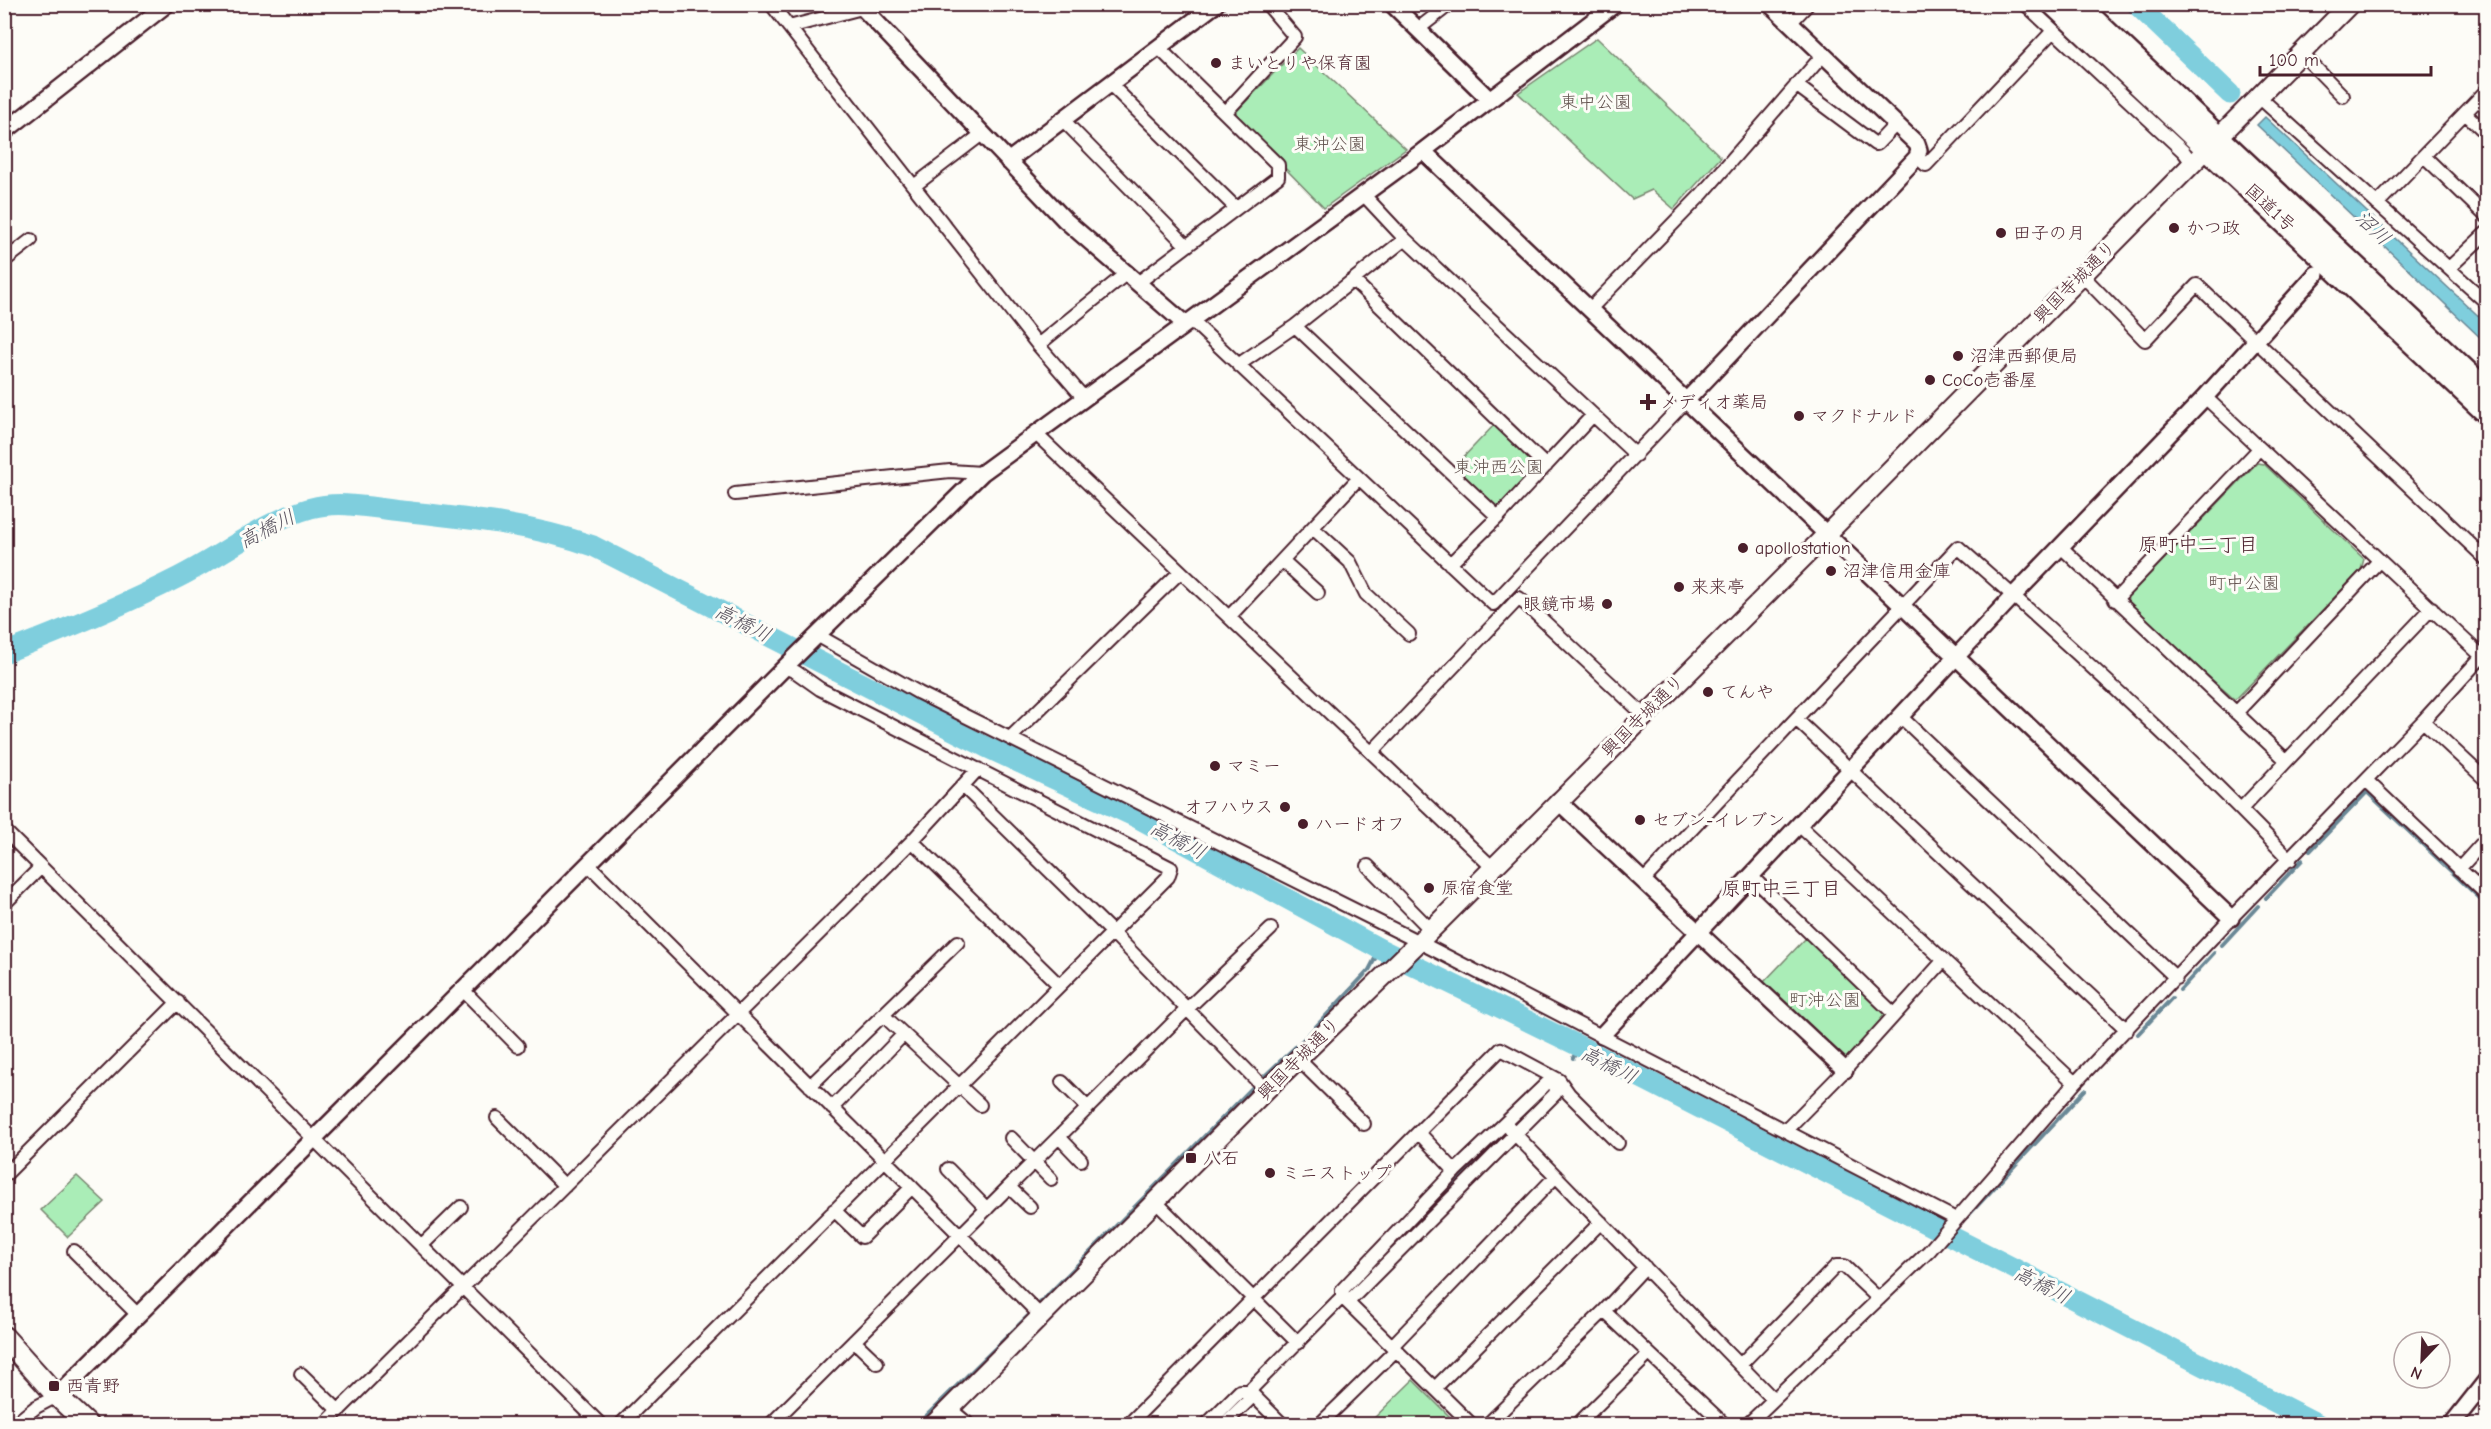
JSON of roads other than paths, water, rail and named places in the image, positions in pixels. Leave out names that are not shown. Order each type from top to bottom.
[{"type":"highway","name":"国道1号","points":[[2053,4],[2487,412]]},
{"type":"highway","name":"国道1号","points":[[2077,4],[2206,149],[2487,390]]},
{"type":"main road","name":"興国寺城通り","points":[[934,1425],[1156,1202],[1262,1086],[1298,1059],[1390,969],[1827,534],[2350,4]]},
{"type":"main road","points":[[4,1337],[57,1396],[87,1425]]},
{"type":"street","points":[[4,132],[167,4]]},
{"type":"street","points":[[771,4],[1038,345],[1083,397]]},
{"type":"street","points":[[1008,161],[1064,121],[1216,4]]},
{"type":"street","points":[[1225,113],[1295,37],[1267,4]]},
{"type":"street","points":[[1392,4],[1489,99]]},
{"type":"street","points":[[1418,28],[1450,4]]},
{"type":"street","points":[[15,1425],[36,1407],[57,1396],[785,667],[982,473],[1083,397],[1423,151],[1615,4]]},
{"type":"street","points":[[789,27],[860,6],[1065,220],[1238,365],[1493,604],[1917,157],[1920,150],[1917,144],[1770,4]]},
{"type":"street","points":[[1790,23],[1808,4]]},
{"type":"street","points":[[2025,4],[2184,152],[2206,149]]},
{"type":"street","points":[[1917,157],[1926,165],[2053,31]]},
{"type":"street","points":[[1038,345],[1134,277],[1186,244],[1278,177],[1278,165],[1159,48]]},
{"type":"street","points":[[2301,54],[2343,96]]},
{"type":"street","points":[[1590,309],[1702,194],[1823,55]]},
{"type":"street","points":[[1111,85],[1235,207]]},
{"type":"street","points":[[1796,86],[1875,144],[1896,124]]},
{"type":"street","points":[[2377,204],[2487,91]]},
{"type":"street","points":[[2258,96],[2487,302]]},
{"type":"street","points":[[2466,114],[2487,133]]},
{"type":"street","points":[[1064,121],[1186,244]]},
{"type":"street","points":[[914,186],[982,134]]},
{"type":"street","points":[[1423,151],[2231,918]]},
{"type":"street","points":[[2424,156],[2487,216]]},
{"type":"street","points":[[1362,194],[1405,239],[1636,455]]},
{"type":"street","points":[[2449,268],[2487,233]]},
{"type":"street","points":[[1238,365],[1295,326],[1405,239]]},
{"type":"street","points":[[4,261],[31,240]]},
{"type":"street","points":[[1602,1035],[1752,877],[1849,769],[2205,397],[2316,274]]},
{"type":"street","points":[[2082,275],[2145,340],[2197,285],[2487,559]]},
{"type":"street","points":[[1353,280],[1546,466]]},
{"type":"street","points":[[1295,326],[1498,517]]},
{"type":"street","points":[[1748,1425],[1773,1398],[1929,1251],[2076,1083],[2231,918],[2290,860],[2485,657],[2205,397]]},
{"type":"street","points":[[1450,564],[1498,517],[1593,415]]},
{"type":"street","points":[[1036,434],[1492,867]]},
{"type":"street","points":[[2115,600],[2259,449]]},
{"type":"street","points":[[735,494],[950,471],[982,473]]},
{"type":"street","points":[[1229,617],[1358,479]]},
{"type":"street","points":[[1313,528],[1350,562],[1366,594],[1409,634]]},
{"type":"street","points":[[1643,881],[1958,546],[2014,595],[2241,808],[2290,860]]},
{"type":"street","points":[[2061,547],[2286,760]]},
{"type":"street","points":[[1283,561],[1318,593]]},
{"type":"street","points":[[2236,713],[2379,561]]},
{"type":"street","points":[[1011,737],[1180,572]]},
{"type":"street","points":[[1372,752],[1519,598],[1644,715]]},
{"type":"street","points":[[2241,808],[2432,608]]},
{"type":"street","points":[[815,638],[919,693],[1420,939],[1786,1130],[1955,1222]]},
{"type":"street","points":[[621,1425],[1168,877],[1172,868],[820,689],[785,667]]},
{"type":"street","points":[[1900,716],[2176,978]]},
{"type":"street","points":[[1796,719],[2127,1030]]},
{"type":"street","points":[[2424,721],[2487,780]]},
{"type":"street","points":[[325,1425],[912,841],[978,769]]},
{"type":"street","points":[[2366,780],[2487,894]]},
{"type":"street","points":[[963,786],[1112,932],[1262,1086]]},
{"type":"street","points":[[1558,801],[1845,1070]]},
{"type":"street","points":[[1800,825],[2076,1083]]},
{"type":"street","points":[[4,830],[600,1425]]},
{"type":"street","points":[[2459,869],[2487,839]]},
{"type":"street","points":[[912,841],[1059,986]]},
{"type":"street","points":[[589,865],[1043,1318]]},
{"type":"street","points":[[1368,866],[1420,939]]},
{"type":"street","points":[[4,904],[41,867]]},
{"type":"street","points":[[1752,877],[1894,1014]]},
{"type":"street","points":[[771,1425],[1187,1009],[1271,929]]},
{"type":"street","points":[[810,1086],[958,942]]},
{"type":"street","points":[[1786,1130],[1845,1070],[1944,960]]},
{"type":"street","points":[[463,990],[518,1046]]},
{"type":"street","points":[[4,1176],[178,1002]]},
{"type":"street","points":[[883,1015],[980,1105]]},
{"type":"street","points":[[832,1108],[904,1034]]},
{"type":"street","points":[[1129,1425],[1501,1049],[1559,1080],[1569,1094],[1618,1143]]},
{"type":"street","points":[[1298,1059],[1364,1124]]},
{"type":"street","points":[[1471,1425],[1436,1387],[1345,1300],[1342,1290],[1455,1171],[1506,1125],[1546,1084],[1559,1080]]},
{"type":"street","points":[[1224,1425],[1248,1401],[1249,1391],[1555,1094],[1559,1080]]},
{"type":"street","points":[[1062,1082],[1088,1108]]},
{"type":"street","points":[[497,1118],[565,1186]]},
{"type":"street","points":[[1506,1125],[1773,1398]]},
{"type":"street","points":[[1419,1133],[1455,1171]]},
{"type":"street","points":[[1059,1137],[1081,1160]]},
{"type":"street","points":[[1011,1138],[1051,1179]]},
{"type":"street","points":[[948,1169],[987,1209]]},
{"type":"street","points":[[1320,1425],[1556,1176]]},
{"type":"street","points":[[834,1210],[862,1237],[912,1187]]},
{"type":"street","points":[[1009,1187],[1030,1207]]},
{"type":"street","points":[[1156,1202],[1298,1343]]},
{"type":"street","points":[[421,1246],[461,1207]]},
{"type":"street","points":[[1436,1387],[1601,1222]]},
{"type":"street","points":[[74,1251],[138,1315]]},
{"type":"street","points":[[1740,1365],[1836,1266],[1844,1266],[1879,1299]]},
{"type":"street","points":[[1488,1425],[1604,1311],[1645,1267]]},
{"type":"street","points":[[1604,1311],[1725,1425]]},
{"type":"street","points":[[854,1341],[877,1363]]},
{"type":"street","points":[[1578,1425],[1649,1354]]},
{"type":"street","points":[[301,1374],[339,1411]]},
{"type":"street","points":[[2452,1425],[2487,1381]]},
{"type":"street","points":[[1207,1425],[1240,1391],[1249,1391],[1282,1425]]},
{"type":"street","points":[[950,1409],[968,1425]]},
{"type":"water","points":[[2265,117],[2486,323],[2486,343],[2257,125]]},
{"type":"waterway","name":"沼川","points":[[2136,4],[2230,94]]},
{"type":"waterway","name":"高橋川","points":[[4,653],[136,598],[179,577],[277,521],[311,508],[356,505],[498,523],[570,538],[593,546],[986,747],[1138,818],[1380,949],[1579,1046],[2318,1424]]},
{"type":"waterway","points":[[2310,851],[2367,792],[2486,904]]},
{"type":"waterway","points":[[2266,898],[2302,860]]},
{"type":"waterway","points":[[2222,945],[2258,906]]},
{"type":"waterway","points":[[1039,1304],[1254,1086],[1306,1037],[1369,970],[1380,949]]},
{"type":"waterway","points":[[2180,990],[2214,953]]},
{"type":"waterway","points":[[2138,1034],[2172,998]]},
{"type":"waterway","points":[[1573,1058],[1579,1046]]},
{"type":"waterway","points":[[1376,1263],[1551,1087]]},
{"type":"waterway","points":[[1967,1217],[2085,1090]]},
{"type":"waterway","points":[[918,1424],[1028,1316]]},
{"type":"place","name":"まいとりや保育園","points":[[1216,63]]},
{"type":"place","name":"かつ政","points":[[2174,228]]},
{"type":"place","name":"田子の月","points":[[2001,233]]},
{"type":"place","name":"沼津西郵便局","points":[[1958,356]]},
{"type":"place","name":"CoCo壱番屋","points":[[1930,380]]},
{"type":"place","name":"メディオ薬局","points":[[1648,402]]},
{"type":"place","name":"マクドナルド","points":[[1799,416]]},
{"type":"place","name":"apollostation","points":[[1743,548]]},
{"type":"place","name":"沼津信用金庫","points":[[1831,571]]},
{"type":"place","name":"来来亭","points":[[1679,587]]},
{"type":"place","name":"眼鏡市場","points":[[1607,604]]},
{"type":"place","name":"てんや","points":[[1708,692]]},
{"type":"place","name":"マミー","points":[[1215,766]]},
{"type":"place","name":"オフハウス","points":[[1285,807]]},
{"type":"place","name":"セブン-イレブン","points":[[1640,820]]},
{"type":"place","name":"ハードオフ","points":[[1303,824]]},
{"type":"place","name":"原宿食堂","points":[[1429,888]]},
{"type":"place","name":"八石","points":[[1191,1158]]},
{"type":"place","name":"ミニストップ","points":[[1270,1173]]},
{"type":"place","name":"西青野","points":[[54,1386]]},
{"type":"district","name":"原町中二丁目","points":[[2198,544]]},
{"type":"district","name":"原町中三丁目","points":[[1781,888]]},
{"type":"park label","name":"東中公園","points":[[1596,102]]},
{"type":"park label","name":"東沖公園","points":[[1330,144]]},
{"type":"park label","name":"東沖西公園","points":[[1499,467]]},
{"type":"park label","name":"町中公園","points":[[2244,583]]},
{"type":"park label","name":"町沖公園","points":[[1825,1000]]}]
